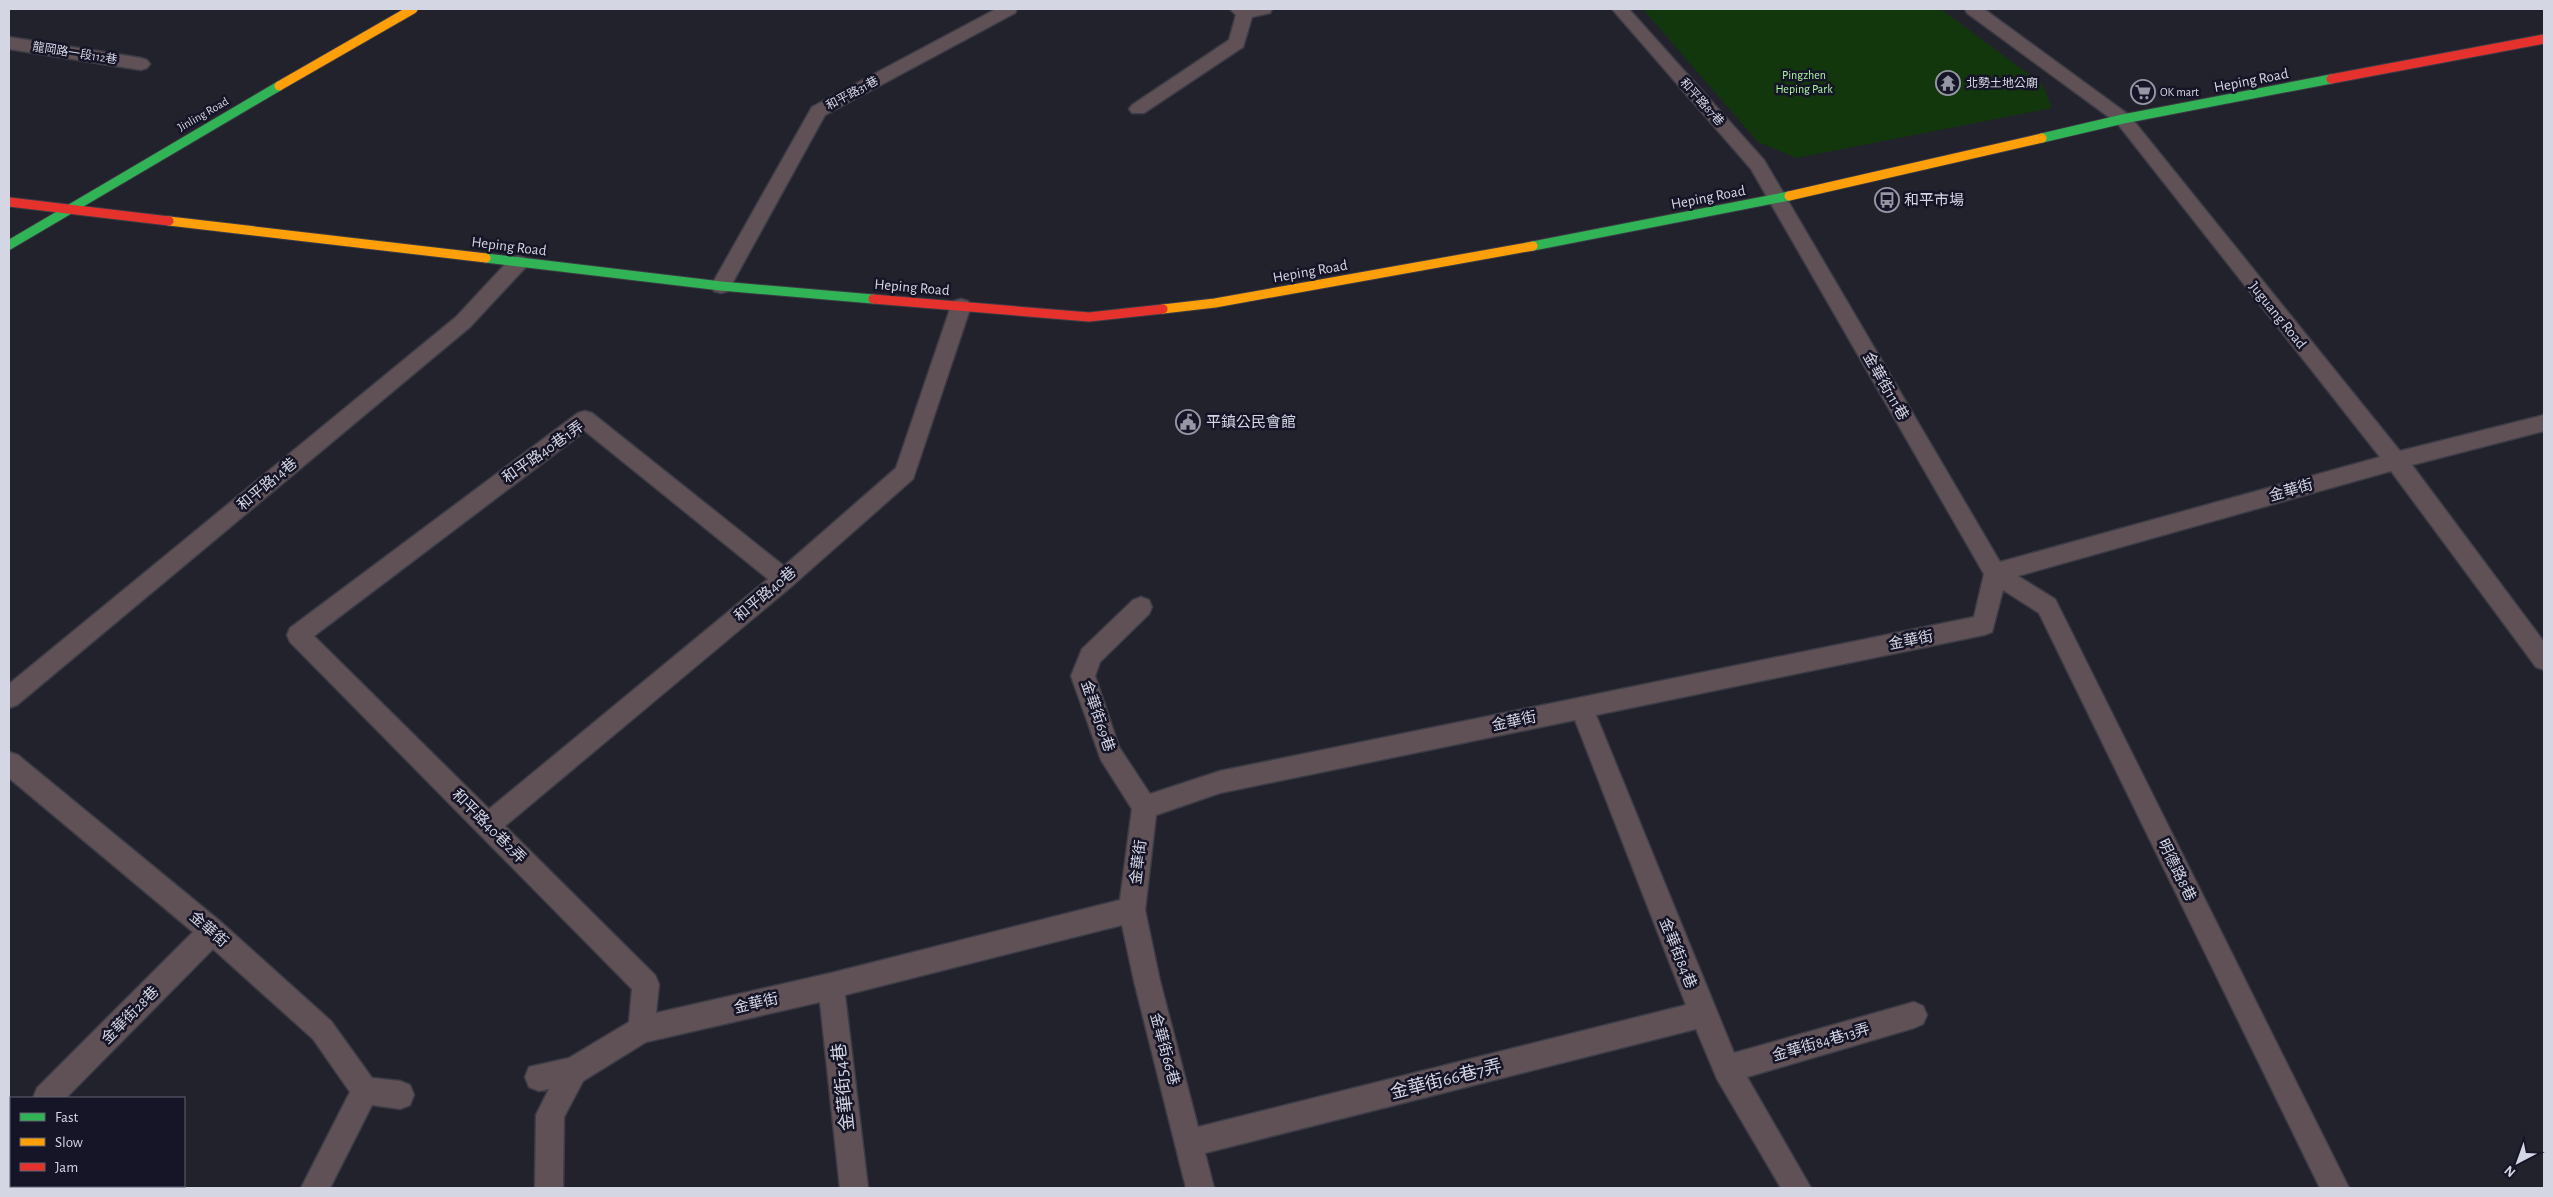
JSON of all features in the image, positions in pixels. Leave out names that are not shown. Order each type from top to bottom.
[{"type":"street","name":"Jinling Road","points":[[9,245],[65,210],[413,9]]},
{"type":"street","name":"Heping Road","points":[[9,202],[721,286],[1089,317],[1215,302],[1496,253],[1777,199],[2123,119],[2544,39]]},
{"type":"lane","name":"和平路31巷","points":[[721,286],[818,111],[1009,9]]},
{"type":"lane","points":[[1138,109],[1237,43],[1241,11],[1264,9]]},
{"type":"lane","name":"和平路87巷","points":[[1620,9],[1758,165],[1777,199]]},
{"type":"lane","name":"Juguang Road","points":[[1973,9],[2123,119],[2420,491],[2544,660]]},
{"type":"lane","name":"龍岡路一段112巷","points":[[9,43],[141,64]]},
{"type":"lane","name":"金華街111巷","points":[[1777,199],[1995,573]]},
{"type":"lane","name":"和平路14巷","points":[[9,698],[463,322],[518,263]]},
{"type":"lane","name":"和平路40巷","points":[[488,825],[784,579],[905,473],[961,306]]},
{"type":"lane","name":"和平路40巷1弄","points":[[298,635],[585,419],[784,579]]},
{"type":"lane","name":"金華街","points":[[539,1077],[573,1071],[641,1030],[831,986],[1132,910],[1145,807],[1220,782],[1581,706],[1984,625],[1995,573],[2395,461],[2544,423]]},
{"type":"lane","name":"明德路8巷","points":[[1995,573],[2047,606],[2335,1188]]},
{"type":"lane","name":"金華街69巷","points":[[1141,607],[1090,656],[1083,676],[1109,752],[1145,807]]},
{"type":"lane","name":"和平路40巷2弄","points":[[298,635],[646,984],[641,1030]]},
{"type":"lane","name":"金華街84巷","points":[[1581,706],[1703,1014],[1727,1069],[1797,1188]]},
{"type":"lane","name":"金華街","points":[[9,763],[212,931],[322,1030],[366,1091]]},
{"type":"lane","name":"金華街66巷","points":[[1132,910],[1147,981],[1200,1188]]},
{"type":"lane","name":"金華街28巷","points":[[48,1097],[212,931]]},
{"type":"lane","name":"金華街54巷","points":[[831,986],[854,1188]]},
{"type":"lane","name":"金華街66巷7弄","points":[[1190,1143],[1703,1014]]},
{"type":"lane","name":"金華街84巷13弄","points":[[1727,1069],[1914,1015]]},
{"type":"lane","points":[[549,1188],[550,1115],[573,1071]]},
{"type":"lane","points":[[315,1188],[366,1091],[400,1095]]},
{"type":"green space","name":"Pingzhen Heping Park","points":[[1643,9],[1941,9],[2042,84],[2052,108],[1797,158],[1758,142]]},
{"type":"traffic: fast","points":[[2042,138],[2123,119],[2331,79]]},
{"type":"traffic: fast","points":[[9,245],[65,210],[279,86]]},
{"type":"traffic: fast","points":[[1533,246],[1789,196]]},
{"type":"traffic: fast","points":[[486,258],[721,286],[873,299]]},
{"type":"traffic: slow","points":[[279,86],[413,9]]},
{"type":"traffic: slow","points":[[1789,196],[2042,138]]},
{"type":"traffic: slow","points":[[169,221],[486,258]]},
{"type":"traffic: slow","points":[[1163,309],[1215,303],[1533,246]]},
{"type":"traffic: jam","points":[[2331,79],[2544,39]]},
{"type":"traffic: jam","points":[[9,202],[169,221]]},
{"type":"traffic: jam","points":[[873,299],[1089,317],[1163,309]]},
{"type":"place","name":"北勢土地公廟","points":[[1948,83]]},
{"type":"place","name":"OK mart","points":[[2143,92]]},
{"type":"place","name":"和平市場","points":[[1887,200]]},
{"type":"place","name":"平鎮公民會館","points":[[1188,422]]}]
